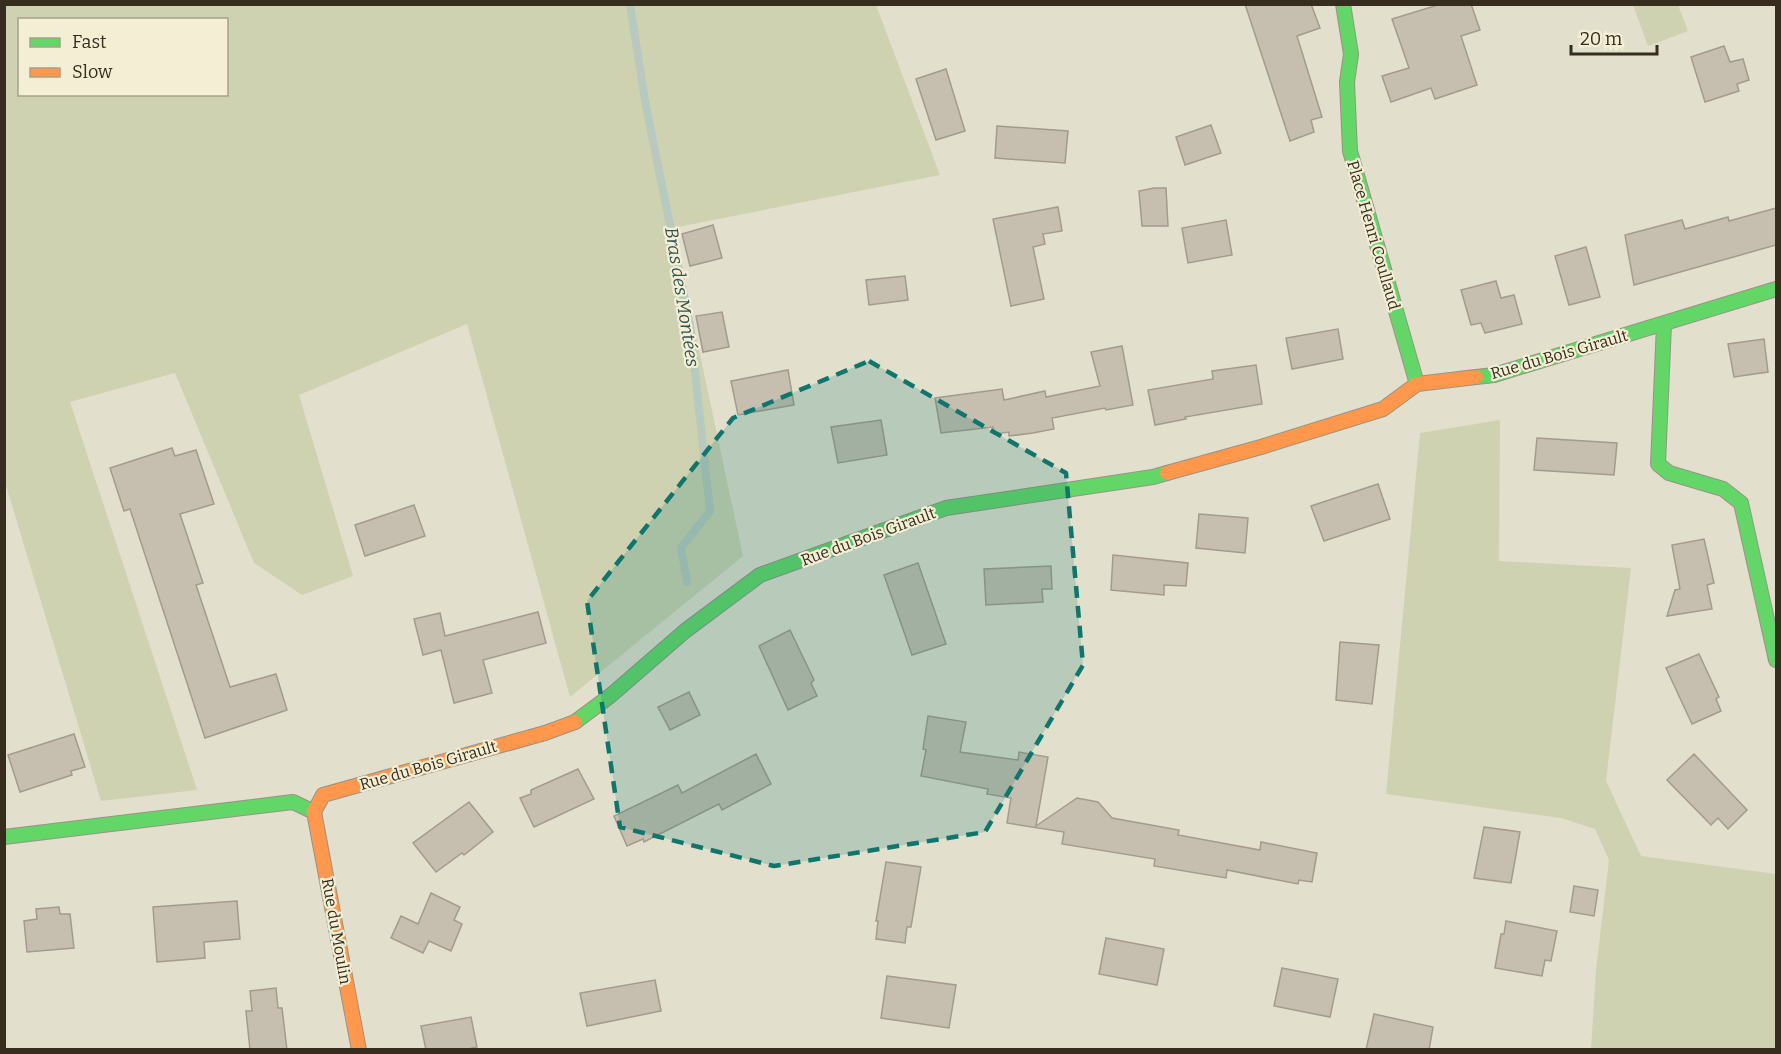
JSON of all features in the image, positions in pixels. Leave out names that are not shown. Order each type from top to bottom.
[{"type":"street","name":"Place Henri Coullaud","points":[[1343,4],[1351,54],[1347,82],[1350,151],[1417,384]]},
{"type":"street","name":"Rue du Bois Girault","points":[[314,812],[323,795],[545,733],[573,723],[610,696],[685,631],[760,575],[946,508],[1154,477],[1383,409],[1417,384],[1494,375],[1776,289]]},
{"type":"street","points":[[1664,324],[1658,464],[1669,473],[1723,489],[1741,503],[1776,660]]},
{"type":"street","points":[[4,837],[293,802],[314,812]]},
{"type":"street","name":"Rue du Moulin","points":[[314,812],[359,1050]]},
{"type":"highlighted area","points":[[869,361],[1066,473],[1083,665],[985,832],[774,866],[620,827],[587,601],[733,418]]},
{"type":"green space","points":[[4,5],[876,5],[940,175],[673,228],[743,556],[570,697],[467,324],[299,395],[353,576],[302,595],[254,563],[175,373],[70,402],[197,790],[101,801],[5,482]]},
{"type":"green space","points":[[1633,5],[1678,5],[1688,31],[1648,46]]},
{"type":"green space","points":[[1500,420],[1499,561],[1631,568],[1606,781],[1641,856],[1776,874],[1776,1049],[1591,1049],[1596,970],[1609,860],[1595,829],[1561,818],[1386,794],[1420,433]]},
{"type":"building","points":[[1245,4],[1311,4],[1320,28],[1297,36],[1322,117],[1311,120],[1314,132],[1290,141]]},
{"type":"building","points":[[1441,4],[1471,4],[1480,30],[1461,36],[1477,85],[1435,99],[1431,88],[1391,102],[1382,76],[1409,68],[1392,19]]},
{"type":"building","points":[[1724,46],[1730,62],[1743,59],[1749,80],[1737,84],[1739,91],[1705,102],[1691,57]]},
{"type":"building","points":[[946,69],[965,131],[936,140],[916,79]]},
{"type":"building","points":[[1211,125],[1221,153],[1185,165],[1176,137]]},
{"type":"building","points":[[997,126],[1068,131],[1065,163],[995,158]]},
{"type":"building","points":[[1166,188],[1168,226],[1142,226],[1139,191]]},
{"type":"building","points":[[1058,207],[1062,231],[1043,234],[1045,244],[1033,247],[1044,299],[1011,306],[993,219]]},
{"type":"building","points":[[1776,208],[1776,245],[1634,285],[1625,235],[1682,220],[1685,229],[1728,217],[1729,221]]},
{"type":"building","points":[[1226,220],[1232,255],[1188,263],[1182,228]]},
{"type":"building","points":[[713,225],[722,258],[690,266],[682,234]]},
{"type":"building","points":[[1586,247],[1600,297],[1569,305],[1555,256]]},
{"type":"building","points":[[905,276],[908,300],[869,305],[866,280]]},
{"type":"building","points":[[1496,281],[1501,298],[1514,295],[1522,324],[1485,333],[1481,323],[1471,325],[1461,290]]},
{"type":"building","points":[[722,312],[729,347],[703,352],[696,316]]},
{"type":"building","points":[[1338,329],[1343,359],[1292,369],[1286,338]]},
{"type":"building","points":[[1764,339],[1768,372],[1734,377],[1728,344]]},
{"type":"building","points":[[1122,346],[1133,405],[1052,418],[1054,429],[1033,433],[1009,436],[1009,432],[994,434],[993,427],[941,433],[935,398],[1002,389],[1004,400],[1045,391],[1046,397],[1100,386],[1091,352]]},
{"type":"building","points":[[1256,365],[1262,404],[1185,417],[1186,419],[1155,425],[1148,390],[1213,379],[1212,371]]},
{"type":"building","points":[[788,370],[794,405],[738,415],[731,381]]},
{"type":"building","points":[[881,420],[887,455],[838,463],[831,427]]},
{"type":"building","points":[[1537,438],[1617,443],[1614,475],[1534,470]]},
{"type":"building","points":[[172,448],[175,456],[196,450],[214,504],[180,514],[203,583],[196,585],[230,687],[276,674],[287,710],[205,738],[130,509],[124,511],[110,468]]},
{"type":"building","points":[[1378,484],[1390,519],[1324,541],[1311,506]]},
{"type":"building","points":[[414,505],[425,536],[365,556],[355,525]]},
{"type":"building","points":[[1199,514],[1248,518],[1245,553],[1196,548]]},
{"type":"building","points":[[1704,539],[1714,583],[1707,585],[1712,609],[1667,616],[1675,590],[1680,589],[1672,545]]},
{"type":"building","points":[[1113,555],[1188,563],[1186,586],[1164,585],[1164,595],[1111,590]]},
{"type":"building","points":[[918,563],[946,644],[912,655],[884,575]]},
{"type":"building","points":[[1051,566],[1052,589],[1042,589],[1043,602],[986,605],[984,569]]},
{"type":"building","points":[[538,612],[546,643],[483,660],[492,693],[454,703],[441,650],[423,655],[414,619],[440,613],[445,636]]},
{"type":"building","points":[[790,630],[814,680],[811,683],[817,696],[788,710],[759,646]]},
{"type":"building","points":[[1340,642],[1379,645],[1372,704],[1336,700]]},
{"type":"building","points":[[1699,654],[1719,697],[1716,699],[1721,711],[1692,724],[1666,668]]},
{"type":"building","points":[[689,692],[700,715],[670,730],[658,707]]},
{"type":"building","points":[[928,716],[966,722],[960,752],[1018,760],[1019,752],[1048,757],[1036,826],[1077,798],[1098,802],[1112,818],[1179,830],[1178,835],[1260,850],[1261,842],[1317,853],[1312,882],[1299,880],[1298,884],[1227,870],[1226,878],[1154,866],[1155,859],[1062,844],[1064,832],[1007,823],[1011,798],[987,794],[988,789],[921,776],[926,750],[923,749]]},
{"type":"building","points":[[74,734],[85,767],[71,771],[72,775],[20,792],[8,755]]},
{"type":"building","points":[[756,754],[771,784],[722,810],[719,804],[644,842],[643,839],[627,846],[614,816],[678,785],[682,793]]},
{"type":"building","points":[[1694,754],[1747,810],[1728,829],[1718,818],[1711,825],[1667,780]]},
{"type":"building","points":[[578,769],[594,799],[534,827],[520,798],[531,794],[531,790]]},
{"type":"building","points":[[469,802],[493,832],[464,855],[462,853],[436,872],[413,843]]},
{"type":"building","points":[[1484,827],[1520,832],[1511,883],[1474,878]]},
{"type":"building","points":[[886,862],[921,867],[911,927],[907,927],[905,943],[876,939],[878,921],[876,921]]},
{"type":"building","points":[[1574,886],[1598,890],[1594,916],[1570,912]]},
{"type":"building","points":[[431,893],[460,907],[454,920],[462,924],[451,951],[429,941],[423,953],[391,938],[401,916],[418,924]]},
{"type":"building","points":[[237,901],[240,939],[204,942],[205,958],[157,962],[153,907]]},
{"type":"building","points":[[59,907],[60,914],[70,914],[74,948],[27,952],[24,921],[37,919],[36,909]]},
{"type":"building","points":[[1506,921],[1557,931],[1551,961],[1545,960],[1542,976],[1495,968],[1501,934],[1504,934]]},
{"type":"building","points":[[1106,938],[1164,949],[1157,985],[1099,974]]},
{"type":"building","points":[[1282,968],[1338,979],[1330,1017],[1274,1006]]},
{"type":"building","points":[[887,976],[956,985],[949,1028],[881,1018]]},
{"type":"building","points":[[655,980],[661,1011],[587,1026],[580,993]]},
{"type":"building","points":[[276,988],[278,1008],[282,1008],[287,1050],[250,1050],[246,1011],[252,1011],[250,991]]},
{"type":"building","points":[[1374,1014],[1433,1027],[1429,1050],[1366,1050]]},
{"type":"building","points":[[471,1017],[477,1047],[463,1050],[426,1050],[421,1026]]},
{"type":"waterway","name":"Bras des Montées","points":[[630,4],[645,101],[690,325],[710,511],[681,548],[687,582]]},
{"type":"traffic: fast","points":[[1343,4],[1351,54],[1347,82],[1350,151],[1417,384]]},
{"type":"traffic: fast","points":[[1476,377],[1494,375],[1776,289]]},
{"type":"traffic: fast","points":[[1664,324],[1658,464],[1669,473],[1723,489],[1741,503],[1776,660]]},
{"type":"traffic: fast","points":[[575,722],[610,696],[685,631],[760,575],[946,508],[1167,473]]},
{"type":"traffic: fast","points":[[4,837],[293,802],[314,812]]},
{"type":"traffic: slow","points":[[1167,473],[1383,409],[1417,384],[1476,377]]},
{"type":"traffic: slow","points":[[314,812],[323,795],[545,733],[575,722]]},
{"type":"traffic: slow","points":[[314,812],[359,1050]]}]
